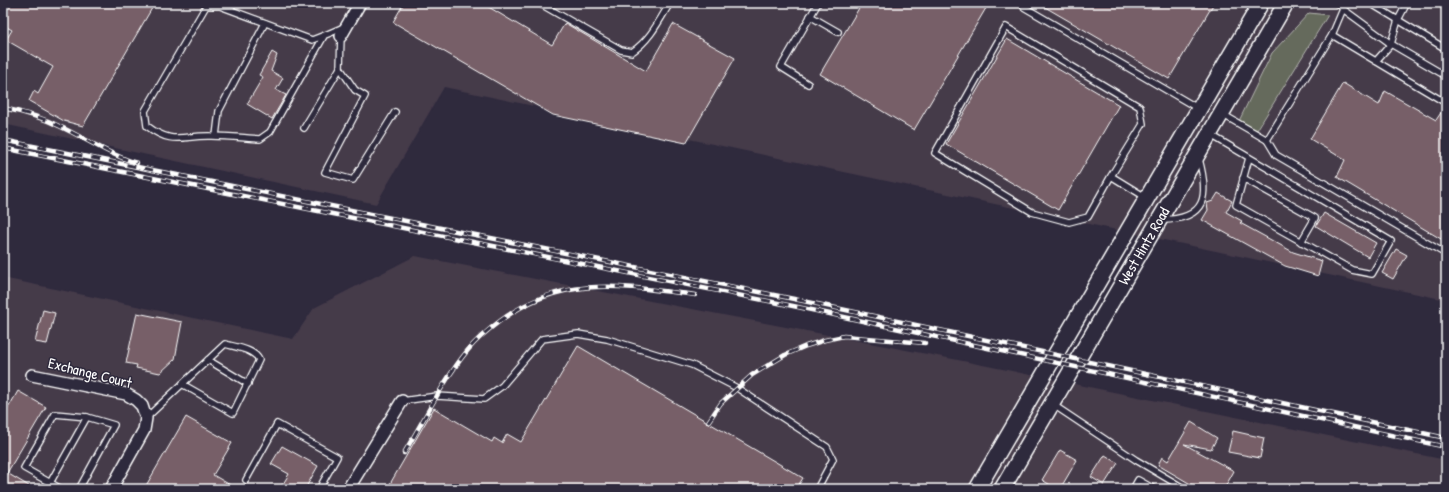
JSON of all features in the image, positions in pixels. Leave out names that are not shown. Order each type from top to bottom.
[{"type":"main road","name":"West Hintz Road","points":[[977,489],[1261,3]]},
{"type":"main road","name":"West Hintz Road","points":[[1005,488],[1052,404],[1286,3]]},
{"type":"street","points":[[341,36],[360,3]]},
{"type":"street","name":"Exchange Court","points":[[32,375],[126,394],[142,406],[146,418]]},
{"type":"street","points":[[348,489],[402,401]]},
{"type":"street","points":[[111,489],[144,430],[146,418]]},
{"type":"lane","points":[[539,3],[621,50],[632,52],[641,46],[654,31],[670,3]]},
{"type":"lane","points":[[808,84],[781,67],[818,3]]},
{"type":"lane","points":[[1026,3],[1024,7],[1199,110]]},
{"type":"lane","points":[[1338,3],[1342,10],[1390,44],[1446,76]]},
{"type":"lane","points":[[1370,3],[1446,49]]},
{"type":"lane","points":[[1376,61],[1390,44],[1398,20],[1407,3]]},
{"type":"lane","points":[[324,36],[270,132],[260,139],[216,136],[175,139],[158,134],[147,126],[145,111],[206,6],[220,6],[312,40],[348,25]]},
{"type":"lane","points":[[1267,140],[1332,35],[1342,10]]},
{"type":"lane","points":[[810,16],[838,32]]},
{"type":"lane","points":[[216,136],[219,110],[265,23]]},
{"type":"lane","points":[[1006,27],[1140,107],[1143,124],[1111,176],[1088,217],[1069,222],[1032,212],[935,153],[1006,27]]},
{"type":"lane","points":[[1332,35],[1446,103]]},
{"type":"lane","points":[[304,128],[340,68],[341,36]]},
{"type":"lane","points":[[340,68],[354,90],[364,96],[325,172],[353,180],[395,112]]},
{"type":"lane","points":[[1222,114],[1267,140],[1276,155],[1446,254]]},
{"type":"lane","points":[[1210,134],[1391,241],[1372,274],[1352,270],[1236,205],[1249,158]]},
{"type":"lane","points":[[1159,220],[1175,220],[1189,215],[1200,206],[1204,195],[1204,178],[1198,155]]},
{"type":"lane","points":[[1111,176],[1147,198]]},
{"type":"lane","points":[[1243,178],[1315,218],[1302,242]]},
{"type":"lane","points":[[402,401],[438,396],[484,399],[502,386],[542,339],[578,334],[607,339],[692,365],[737,388],[827,447],[834,459],[817,489]]},
{"type":"lane","points":[[146,418],[182,384],[225,344],[249,352],[257,356],[259,360],[233,413],[182,384]]},
{"type":"lane","points":[[208,360],[248,384]]},
{"type":"lane","points":[[1052,404],[1136,460],[1185,489]]},
{"type":"lane","points":[[60,489],[24,468],[55,414],[88,417],[114,425],[79,489]]},
{"type":"lane","points":[[50,483],[88,417]]},
{"type":"lane","points":[[246,480],[277,424],[337,457],[319,489]]},
{"type":"lane","points":[[1133,489],[1138,480],[1154,489]]},
{"type":"shaded area","points":[[3,3],[1446,3],[1446,300],[444,87],[376,204],[3,124]]},
{"type":"shaded area","points":[[415,256],[953,359],[1446,460],[1446,489],[3,489],[3,278],[293,339],[314,308]]},
{"type":"green space","points":[[1309,13],[1328,15],[1257,130],[1239,121],[1272,53]]},
{"type":"building","points":[[10,3],[155,3],[83,126],[64,121],[29,101],[34,91],[38,94],[53,67],[6,40],[12,30],[3,25],[3,15]]},
{"type":"building","points":[[404,3],[482,3],[552,45],[565,23],[646,71],[673,24],[735,58],[686,143],[553,115],[393,22]]},
{"type":"building","points":[[862,3],[989,3],[914,130],[820,74]]},
{"type":"building","points":[[1038,3],[1214,3],[1169,79]]},
{"type":"building","points":[[1007,39],[1119,105],[1058,210],[946,144]]},
{"type":"building","points":[[272,52],[277,55],[271,71],[283,78],[276,90],[286,95],[272,119],[247,104],[263,77],[259,75]]},
{"type":"building","points":[[1343,83],[1379,105],[1385,91],[1436,120],[1446,107],[1446,242],[1337,177],[1345,160],[1310,139]]},
{"type":"building","points":[[1218,193],[1232,201],[1226,212],[1242,221],[1240,223],[1293,252],[1322,261],[1318,276],[1285,266],[1202,220],[1208,210],[1207,203],[1213,201]]},
{"type":"building","points":[[1324,213],[1376,243],[1368,257],[1316,226]]},
{"type":"building","points":[[1396,249],[1407,255],[1393,279],[1382,273]]},
{"type":"building","points":[[43,310],[55,313],[47,344],[35,342]]},
{"type":"building","points":[[137,313],[182,322],[175,359],[160,373],[136,368],[137,365],[126,363]]},
{"type":"building","points":[[578,346],[803,478],[796,489],[387,489],[434,408],[492,442],[494,438],[502,443],[507,434],[521,442]]},
{"type":"building","points":[[18,391],[46,407],[7,473],[34,489],[3,489],[3,417]]},
{"type":"building","points":[[186,417],[232,443],[213,475],[237,489],[144,489]]},
{"type":"building","points":[[1191,422],[1217,438],[1211,449],[1184,444],[1234,471],[1224,489],[1199,489],[1158,465],[1162,457],[1168,461]]},
{"type":"building","points":[[1233,431],[1264,438],[1260,458],[1228,452]]},
{"type":"building","points":[[282,446],[318,466],[305,489],[280,489],[289,474],[271,464]]},
{"type":"building","points":[[1060,450],[1077,460],[1060,489],[1057,489],[1042,480]]},
{"type":"building","points":[[1105,455],[1118,463],[1104,485],[1091,477]]},
{"type":"railway","points":[[3,108],[25,113],[45,120],[107,151],[137,163]]},
{"type":"railway","points":[[3,140],[794,299],[1446,438]]},
{"type":"railway","points":[[3,148],[793,306],[1446,447]]},
{"type":"railway","points":[[404,453],[442,387],[459,361],[479,338],[500,321],[523,306],[546,296],[570,290],[594,287],[618,287],[695,295]]},
{"type":"railway","points":[[708,422],[721,403],[752,375],[785,355],[806,346],[844,336],[925,343]]}]
